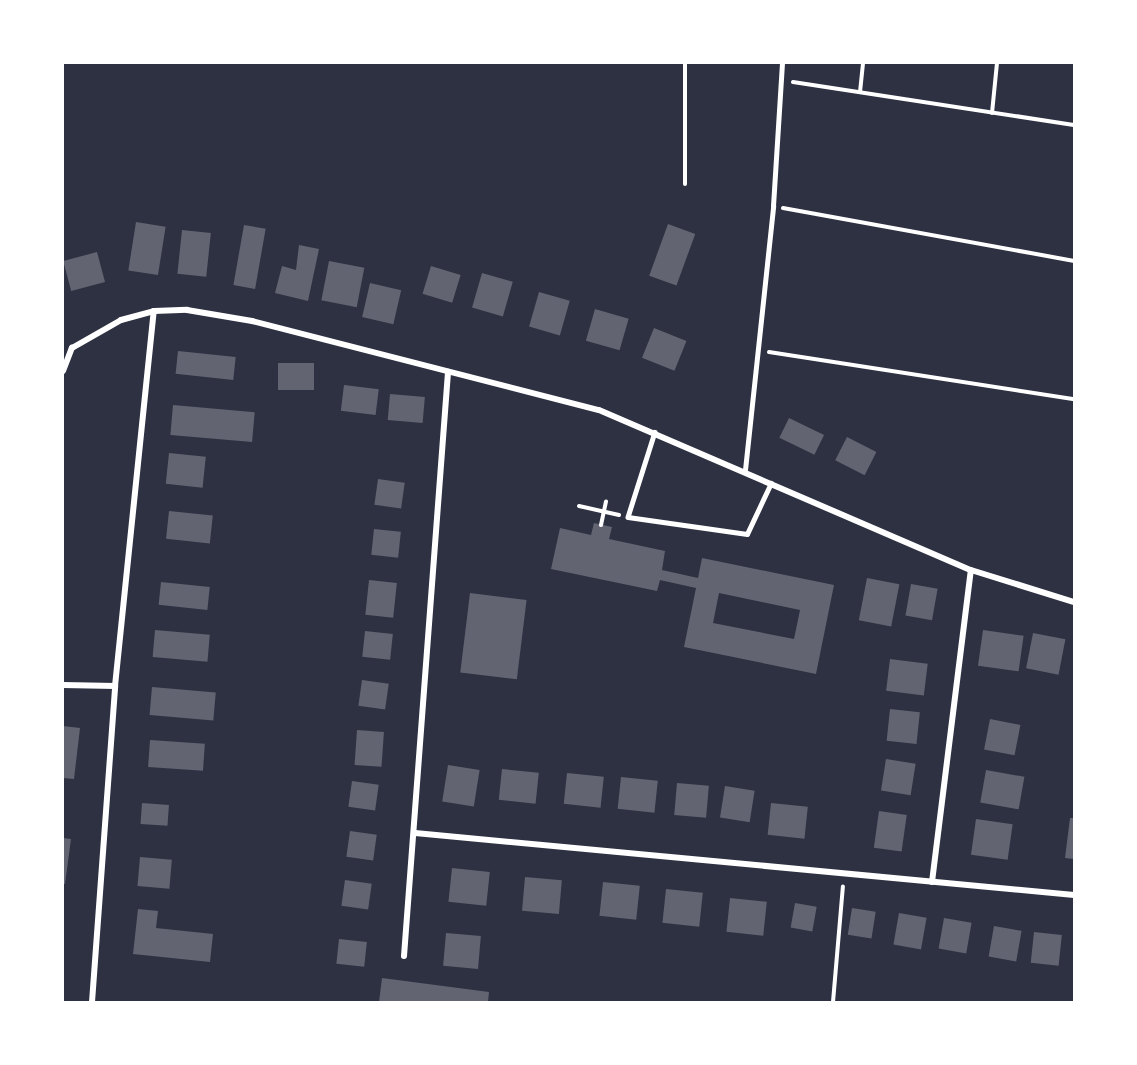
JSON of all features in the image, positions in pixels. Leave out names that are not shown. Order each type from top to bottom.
[{"type":"street","points":[[63,371],[72,348],[121,320],[154,311],[187,310],[252,321],[599,410],[656,432],[971,570],[1074,602]]},
{"type":"street","points":[[92,1002],[116,686],[154,311]]},
{"type":"street","points":[[404,956],[448,372]]},
{"type":"street","points":[[932,882],[971,570]]},
{"type":"street","points":[[63,685],[116,686]]},
{"type":"street","points":[[415,833],[1074,895]]},
{"type":"lane","points":[[744,470],[773,206],[782,63]]},
{"type":"lane","points":[[656,432],[628,517],[747,534],[771,483]]},
{"type":"path","points":[[685,63],[685,184]]},
{"type":"path","points":[[860,92],[863,63]]},
{"type":"path","points":[[992,112],[997,63]]},
{"type":"path","points":[[781,80],[1074,125]]},
{"type":"path","points":[[773,206],[1074,261]]},
{"type":"path","points":[[758,350],[1074,399]]},
{"type":"path","points":[[601,525],[606,502]]},
{"type":"path","points":[[579,507],[616,515]]},
{"type":"path","points":[[833,1002],[844,874]]},
{"type":"building","points":[[136,222],[166,227],[158,275],[128,270]]},
{"type":"building","points":[[668,224],[695,234],[676,286],[649,276]]},
{"type":"building","points":[[244,225],[266,229],[255,289],[233,285]]},
{"type":"building","points":[[182,230],[211,233],[206,277],[177,274]]},
{"type":"building","points":[[299,245],[319,249],[308,301],[275,293],[282,266],[296,270]]},
{"type":"building","points":[[97,252],[105,282],[71,291],[63,261]]},
{"type":"building","points":[[329,261],[364,268],[357,307],[321,300]]},
{"type":"building","points":[[431,266],[461,275],[452,303],[423,294]]},
{"type":"building","points":[[482,273],[513,282],[503,316],[472,308]]},
{"type":"building","points":[[370,283],[401,290],[393,324],[362,317]]},
{"type":"building","points":[[539,292],[570,301],[560,335],[529,327]]},
{"type":"building","points":[[595,309],[629,319],[620,350],[586,341]]},
{"type":"building","points":[[654,328],[686,341],[674,371],[642,358]]},
{"type":"building","points":[[178,351],[236,357],[233,380],[176,374]]},
{"type":"building","points":[[278,363],[314,363],[314,390],[278,390]]},
{"type":"building","points":[[344,385],[379,389],[376,415],[341,411]]},
{"type":"building","points":[[390,394],[425,397],[423,423],[388,420]]},
{"type":"building","points":[[173,405],[255,412],[252,442],[170,435]]},
{"type":"building","points":[[789,418],[824,435],[814,455],[779,438]]},
{"type":"building","points":[[847,437],[876,452],[865,475],[835,460]]},
{"type":"building","points":[[169,453],[206,457],[203,488],[166,484]]},
{"type":"building","points":[[378,479],[405,483],[401,509],[374,505]]},
{"type":"building","points":[[169,511],[213,516],[210,543],[166,539]]},
{"type":"building","points":[[594,523],[612,527],[609,539],[665,551],[662,570],[698,578],[702,558],[834,585],[816,674],[684,647],[696,588],[660,580],[657,591],[551,569],[560,528],[591,535]],"holes":[[[719,593],[800,610],[794,639],[713,623]]]},
{"type":"building","points":[[374,529],[401,532],[398,558],[371,555]]},
{"type":"building","points":[[867,578],[899,584],[891,627],[859,620]]},
{"type":"building","points":[[369,580],[397,583],[393,618],[365,615]]},
{"type":"building","points":[[161,582],[210,587],[207,610],[159,605]]},
{"type":"building","points":[[911,584],[938,589],[932,620],[905,616]]},
{"type":"building","points":[[470,593],[527,600],[517,679],[460,672]]},
{"type":"building","points":[[155,630],[210,635],[207,662],[153,657]]},
{"type":"building","points":[[983,630],[1024,636],[1019,671],[978,666]]},
{"type":"building","points":[[365,631],[393,634],[390,660],[362,657]]},
{"type":"building","points":[[1033,633],[1065,639],[1059,675],[1026,668]]},
{"type":"building","points":[[890,659],[928,664],[924,695],[886,691]]},
{"type":"building","points":[[362,680],[389,684],[385,710],[358,706]]},
{"type":"building","points":[[152,687],[216,693],[213,720],[150,715]]},
{"type":"building","points":[[890,709],[920,712],[916,744],[887,741]]},
{"type":"building","points":[[990,719],[1020,725],[1015,755],[984,749]]},
{"type":"building","points":[[63,726],[80,728],[74,779],[63,778]]},
{"type":"building","points":[[357,730],[384,732],[381,767],[355,765]]},
{"type":"building","points":[[150,740],[205,744],[203,771],[148,767]]},
{"type":"building","points":[[886,759],[916,764],[911,795],[881,791]]},
{"type":"building","points":[[448,765],[480,770],[474,807],[442,802]]},
{"type":"building","points":[[502,769],[539,773],[536,804],[499,800]]},
{"type":"building","points":[[986,770],[1024,777],[1019,809],[980,802]]},
{"type":"building","points":[[567,773],[604,777],[601,808],[564,804]]},
{"type":"building","points":[[621,777],[658,781],[654,813],[618,809]]},
{"type":"building","points":[[352,781],[379,785],[375,811],[348,807]]},
{"type":"building","points":[[677,783],[709,786],[706,818],[674,815]]},
{"type":"building","points":[[725,786],[755,791],[750,822],[720,818]]},
{"type":"building","points":[[142,803],[169,805],[167,826],[141,824]]},
{"type":"building","points":[[771,803],[808,807],[804,839],[768,835]]},
{"type":"building","points":[[879,811],[907,815],[902,852],[874,848]]},
{"type":"building","points":[[1070,818],[1074,818],[1074,859],[1065,858]]},
{"type":"building","points":[[976,819],[1013,824],[1008,860],[971,855]]},
{"type":"building","points":[[350,831],[377,835],[373,861],[346,857]]},
{"type":"building","points":[[63,838],[71,839],[65,884],[63,884]]},
{"type":"building","points":[[140,857],[172,860],[169,889],[137,886]]},
{"type":"building","points":[[452,868],[490,872],[486,906],[448,902]]},
{"type":"building","points":[[525,877],[562,880],[559,914],[522,911]]},
{"type":"building","points":[[345,880],[372,884],[368,910],[341,906]]},
{"type":"building","points":[[603,882],[640,886],[636,920],[599,916]]},
{"type":"building","points":[[666,889],[703,893],[699,927],[662,923]]},
{"type":"building","points":[[730,898],[767,902],[763,936],[726,932]]},
{"type":"building","points":[[795,903],[817,907],[812,931],[791,928]]},
{"type":"building","points":[[852,908],[876,912],[871,938],[848,935]]},
{"type":"building","points":[[138,909],[158,911],[156,928],[213,934],[210,962],[133,954]]},
{"type":"building","points":[[899,913],[927,918],[921,949],[893,945]]},
{"type":"building","points":[[944,918],[972,923],[966,953],[939,949]]},
{"type":"building","points":[[994,926],[1022,931],[1016,961],[989,957]]},
{"type":"building","points":[[1034,932],[1062,935],[1059,966],[1031,963]]},
{"type":"building","points":[[446,933],[481,936],[478,969],[443,966]]},
{"type":"building","points":[[339,939],[367,942],[364,967],[336,964]]},
{"type":"building","points":[[382,978],[489,992],[488,1002],[379,1002]]}]
